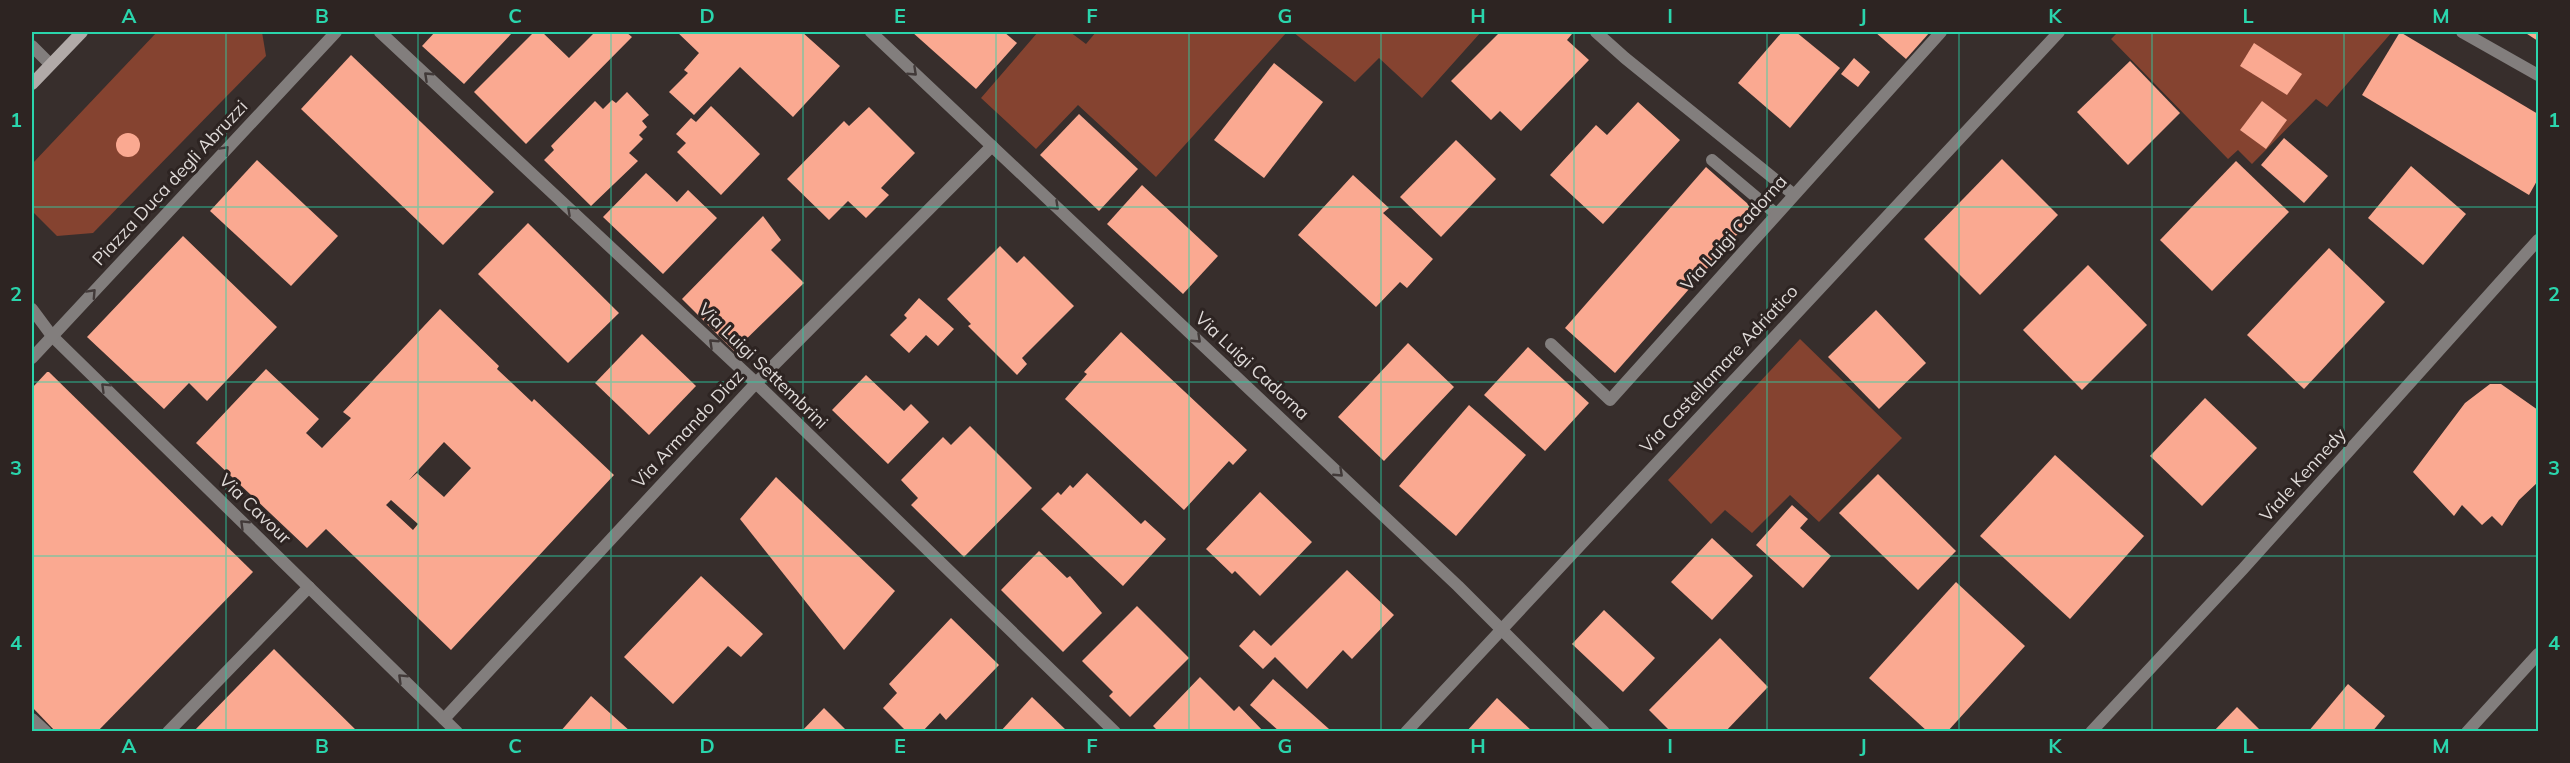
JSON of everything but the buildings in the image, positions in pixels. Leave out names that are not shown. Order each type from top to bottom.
[{"type":"main road","points":[[32,84],[82,32]]},
{"type":"street","name":"Piazza Duca degli Abruzzi","points":[[32,358],[336,32]]},
{"type":"street","name":"Via Luigi Settembrini","points":[[380,32],[756,383],[1115,732]]},
{"type":"street","name":"Via Luigi Cadorna","points":[[871,32],[1458,586],[1604,732]]},
{"type":"street","points":[[1596,32],[1793,194]]},
{"type":"street","name":"Via Luigi Cadorna","points":[[1551,344],[1610,400],[1775,213],[1941,32]]},
{"type":"street","name":"Via Castellamare Adriatico","points":[[1406,732],[2059,32]]},
{"type":"street","points":[[2462,32],[2538,75]]},
{"type":"street","points":[[32,46],[50,64]]},
{"type":"street","name":"Via Armando Diaz","points":[[444,719],[756,383],[992,146]]},
{"type":"street","points":[[1712,160],[1775,213]]},
{"type":"street","name":"Viale Kennedy","points":[[2091,732],[2243,570],[2538,240]]},
{"type":"street","name":"Via Cavour","points":[[32,309],[52,336],[457,732]]},
{"type":"street","points":[[168,732],[309,587]]},
{"type":"street","points":[[2467,732],[2538,654]]},
{"type":"street","points":[[32,719],[46,732]]},
{"type":"shaded area","points":[[157,32],[262,32],[266,56],[93,233],[57,236],[32,211],[32,164]]},
{"type":"shaded area","points":[[1038,32],[1070,32],[1086,44],[1096,32],[1287,32],[1156,177],[1078,105],[1036,149],[981,98]]},
{"type":"shaded area","points":[[1293,32],[1481,32],[1422,98],[1379,58],[1355,82]]},
{"type":"shaded area","points":[[2118,32],[2392,32],[2327,107],[2316,99],[2252,164],[2238,150],[2228,159],[2111,39]]},
{"type":"shaded area","points":[[1800,339],[1902,438],[1819,522],[1790,495],[1752,533],[1725,510],[1711,524],[1668,480]]}]
